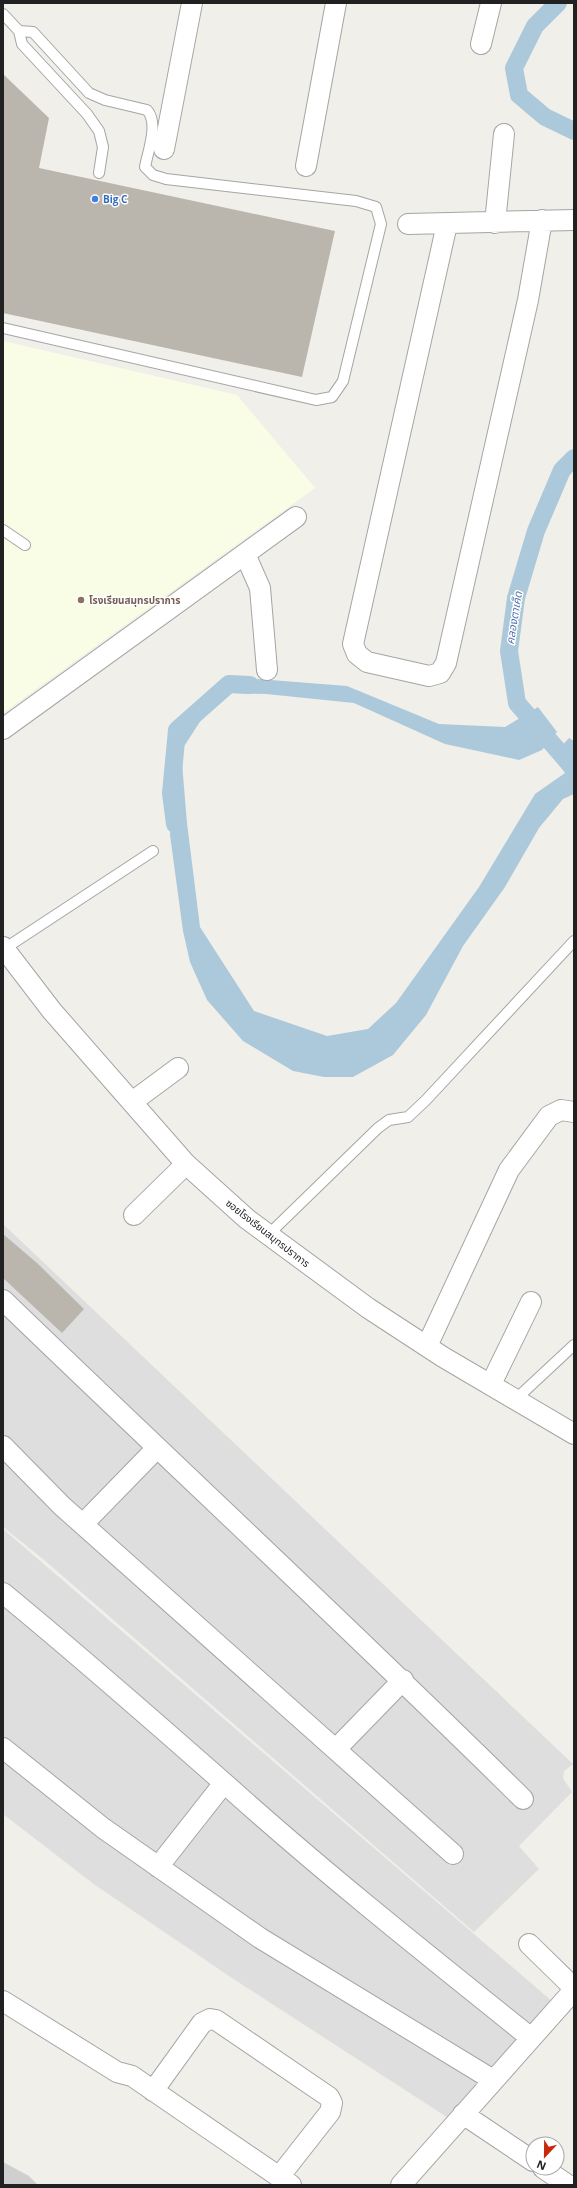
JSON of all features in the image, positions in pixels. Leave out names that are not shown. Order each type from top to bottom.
[{"type":"street","points":[[164,149],[192,3]]},
{"type":"street","points":[[306,166],[336,3]]},
{"type":"street","points":[[481,44],[491,3]]},
{"type":"street","points":[[495,223],[504,134]]},
{"type":"street","points":[[447,224],[353,644],[357,654],[367,662],[429,676],[440,673],[446,663],[526,307],[542,220]]},
{"type":"street","points":[[408,224],[574,220]]},
{"type":"street","points":[[3,729],[296,517]]},
{"type":"street","points":[[245,554],[260,588],[267,670]]},
{"type":"street","name":"ซอยโรงเรียนสมุทรปราการ","points":[[4,948],[52,1010],[186,1164],[247,1219],[368,1308],[427,1346],[573,1432]]},
{"type":"street","points":[[132,1102],[178,1068]]},
{"type":"street","points":[[427,1346],[509,1170],[550,1116],[561,1110],[574,1112]]},
{"type":"street","points":[[134,1215],[186,1164]]},
{"type":"street","points":[[3,1300],[156,1448],[403,1680],[524,1799]]},
{"type":"street","points":[[491,1384],[531,1302]]},
{"type":"street","points":[[3,1446],[62,1506],[453,1854]]},
{"type":"street","points":[[83,1524],[156,1448]]},
{"type":"street","points":[[3,1593],[62,1642],[376,1913],[531,2038]]},
{"type":"street","points":[[336,1749],[403,1680]]},
{"type":"street","points":[[3,1748],[103,1828],[260,1938],[493,2080]]},
{"type":"street","points":[[158,1867],[224,1783]]},
{"type":"street","points":[[401,2185],[574,1989],[529,1944]]},
{"type":"street","points":[[3,2001],[117,2072],[132,2076],[153,2091],[285,2181],[330,2112],[332,2103],[328,2097],[216,2020],[210,2019],[202,2023],[153,2091]]},
{"type":"street","points":[[464,2114],[525,2156]]},
{"type":"street","points":[[555,2176],[568,2185]]},
{"type":"lane","points":[[3,14],[19,31],[22,44],[87,114],[99,131],[103,147],[99,173]]},
{"type":"lane","points":[[3,328],[316,400],[332,397],[343,381],[381,224],[376,207],[356,201],[166,179],[153,175],[145,167],[153,123],[151,114],[147,110],[105,100],[89,92],[33,32],[19,31]]},
{"type":"lane","points":[[3,530],[25,545]]},
{"type":"lane","points":[[4,948],[153,851]]},
{"type":"lane","points":[[268,1235],[378,1128],[389,1120],[408,1117],[426,1100],[574,941]]},
{"type":"lane","points":[[516,1399],[574,1345]]},
{"type":"shaded area","name":"โรงเรียนสมุทรปราการ","points":[[3,341],[237,395],[315,488],[3,713]]},
{"type":"shaded area","points":[[3,1224],[573,1764],[564,1771],[563,1778],[572,1792],[519,1846],[539,1869],[474,1932],[43,1559],[3,1527]]},
{"type":"shaded area","points":[[3,1529],[553,2002],[453,2121],[232,1978],[95,1885],[3,1814]]},
{"type":"shaded area","points":[[3,2162],[29,2176],[38,2185],[3,2185]]},
{"type":"water","points":[[258,679],[347,686],[439,724],[505,727],[538,707],[557,732],[542,750],[519,760],[445,744],[354,703],[266,694],[230,693],[203,717],[181,751],[187,823],[200,927],[254,1011],[327,1036],[368,1029],[396,1003],[479,887],[535,794],[565,773],[553,755],[569,738],[574,741],[574,794],[563,799],[539,828],[505,887],[463,946],[426,1015],[393,1055],[353,1077],[324,1077],[293,1071],[243,1041],[207,1000],[190,962],[183,931],[170,835],[175,755],[180,727],[229,684]]},
{"type":"building","name":"Big C","points":[[3,74],[49,118],[39,168],[335,231],[302,377],[3,313]]},
{"type":"building","points":[[3,1234],[37,1263],[84,1309],[62,1333],[3,1278]]},
{"type":"waterway","name":"คลองตาเค็ด","points":[[558,3],[535,26],[514,68],[519,95],[545,117],[574,131]]},
{"type":"waterway","name":"คลองตาเค็ด","points":[[574,458],[562,470],[536,531],[516,598],[509,651],[517,703],[574,769]]},
{"type":"waterway","points":[[175,824],[171,793],[177,730],[229,684],[250,685]]},
{"type":"place","name":"Big C","points":[[95,199]]},
{"type":"place","name":"โรงเรียนสมุทรปราการ","points":[[81,600]]}]
